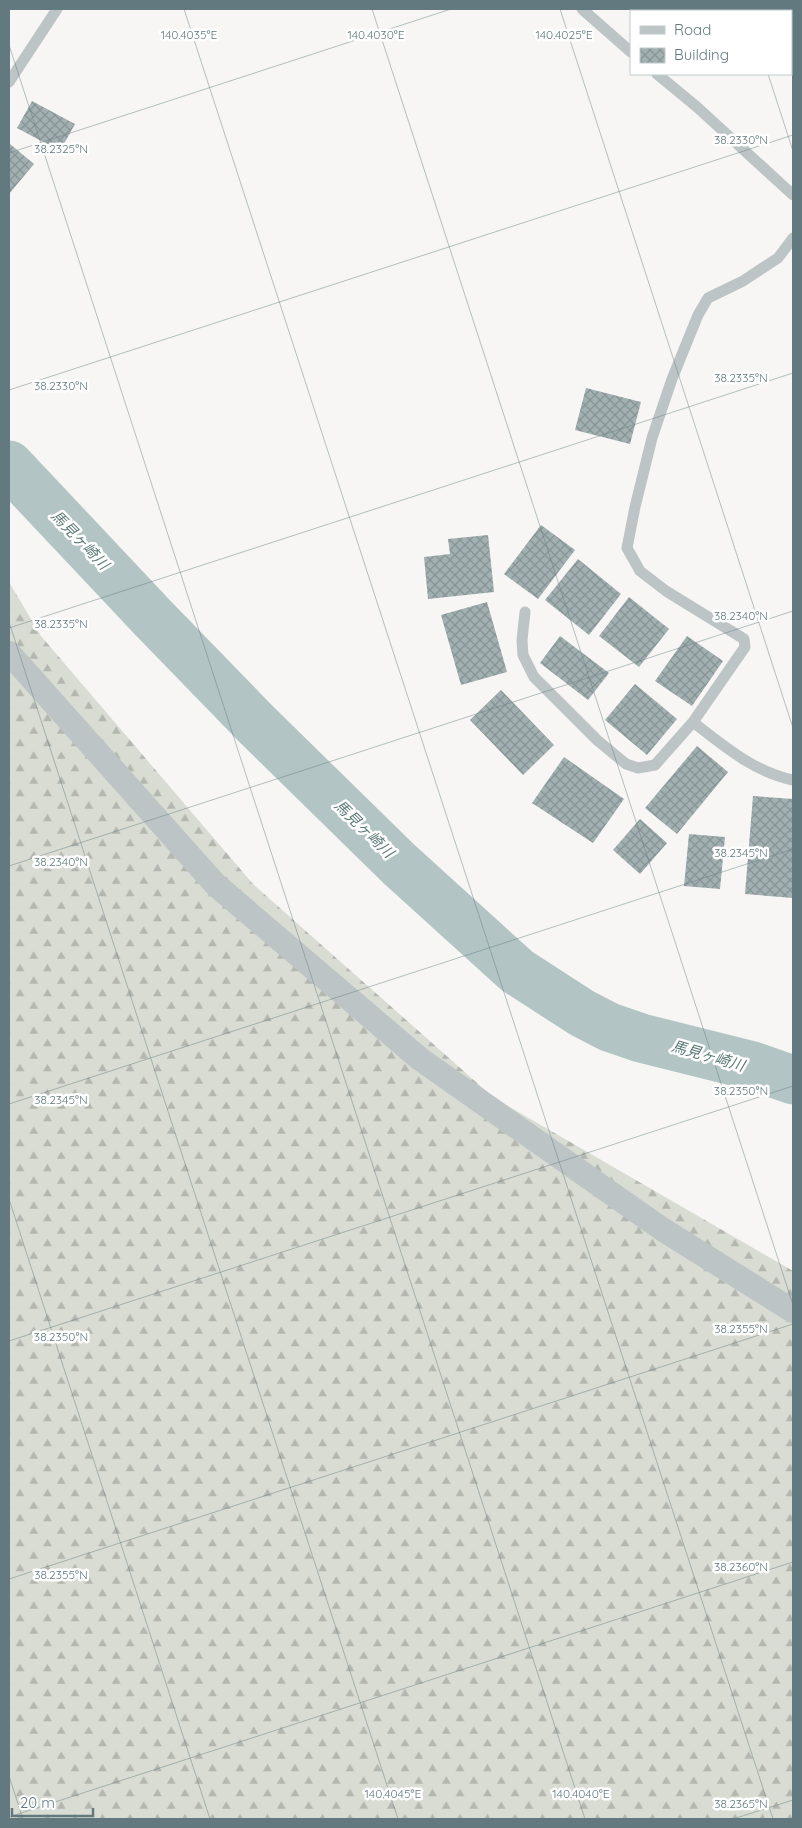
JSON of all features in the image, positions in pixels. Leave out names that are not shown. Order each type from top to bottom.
[{"type":"street","points":[[9,653],[216,885],[412,1053],[662,1229],[793,1311]]},
{"type":"lane","points":[[9,82],[58,9]]},
{"type":"lane","points":[[582,9],[630,51]]},
{"type":"lane","points":[[658,75],[697,107],[793,195]]},
{"type":"lane","points":[[525,612],[522,640],[523,655],[534,677],[597,740],[626,764],[638,768],[655,765],[693,722],[746,647],[744,639],[666,591],[640,572],[627,548],[655,430],[672,379],[698,315],[708,298],[743,281],[778,258],[793,238]]},
{"type":"lane","points":[[693,722],[744,761],[775,776],[793,780]]},
{"type":"green space","points":[[9,582],[41,636],[253,884],[494,1098],[793,1271],[793,1819],[9,1819]]},
{"type":"building","points":[[32,101],[75,124],[60,151],[17,128]]},
{"type":"building","points":[[9,145],[34,164],[9,194]]},
{"type":"building","points":[[586,388],[641,402],[630,444],[575,430]]},
{"type":"building","points":[[541,525],[575,550],[538,599],[504,574]]},
{"type":"building","points":[[488,535],[494,592],[428,599],[424,557],[450,554],[448,539]]},
{"type":"building","points":[[578,559],[621,594],[589,635],[545,600]]},
{"type":"building","points":[[629,597],[669,629],[639,667],[599,636]]},
{"type":"building","points":[[487,602],[507,672],[461,685],[441,615]]},
{"type":"building","points":[[560,636],[609,673],[588,700],[540,663]]},
{"type":"building","points":[[687,636],[723,661],[692,706],[655,681]]},
{"type":"building","points":[[635,684],[677,719],[647,755],[605,720]]},
{"type":"building","points":[[501,690],[554,745],[523,775],[470,720]]},
{"type":"building","points":[[697,746],[728,772],[677,834],[645,808]]},
{"type":"building","points":[[564,757],[624,799],[593,843],[532,803]]},
{"type":"building","points":[[753,796],[793,799],[793,898],[745,894]]},
{"type":"building","points":[[640,819],[667,843],[640,874],[613,850]]},
{"type":"building","points":[[689,834],[725,837],[720,889],[684,886]]},
{"type":"waterway","name":"馬見ヶ崎川","points":[[9,465],[255,723],[399,864],[517,971],[582,1013],[609,1027],[641,1038],[753,1066],[793,1080]]}]
